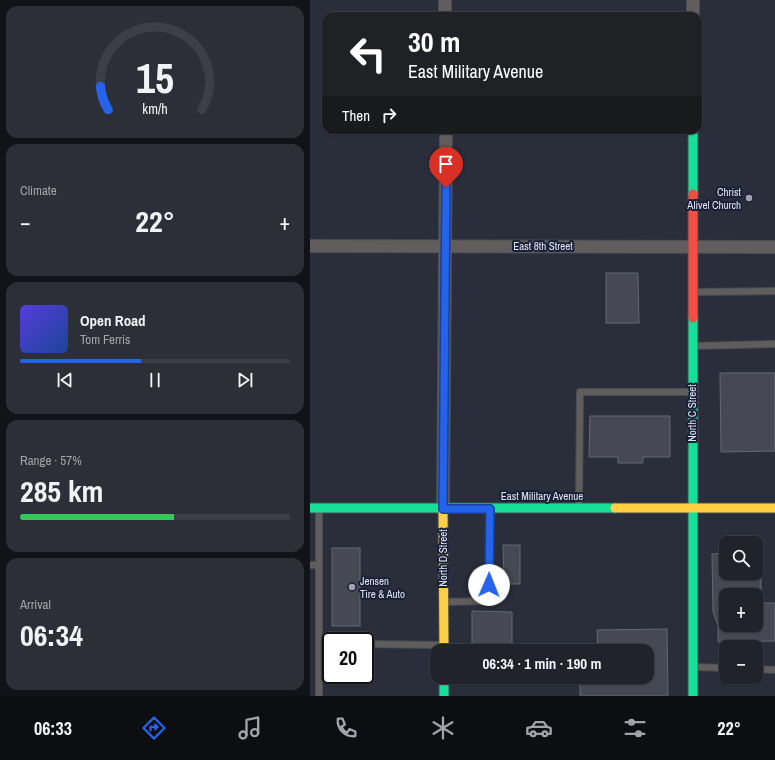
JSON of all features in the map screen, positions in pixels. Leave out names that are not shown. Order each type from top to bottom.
[{"type":"main road","name":"North C Street","points":[[693,134],[693,696]]},
{"type":"main road","name":"East Military Avenue","points":[[315,508],[775,508]]},
{"type":"main road","name":"North D Street","points":[[443,509],[444,644]]},
{"type":"main road","points":[[444,684],[444,696]]},
{"type":"street","points":[[446,0],[446,12]]},
{"type":"street","points":[[693,0],[693,12]]},
{"type":"street","name":"North D Street","points":[[443,509],[446,134]]},
{"type":"street","name":"East 8th Street","points":[[310,246],[775,247]]},
{"type":"lane","points":[[693,292],[775,291]]},
{"type":"lane","points":[[693,346],[775,344]]},
{"type":"lane","points":[[579,508],[580,392],[692,392]]},
{"type":"lane","points":[[315,508],[319,565],[319,696]]},
{"type":"lane","points":[[444,602],[489,600],[490,509]]},
{"type":"lane","points":[[310,565],[319,565]]},
{"type":"lane","points":[[374,644],[430,647]]},
{"type":"lane","points":[[692,667],[719,668]]},
{"type":"lane","points":[[763,669],[775,670]]},
{"type":"building","points":[[606,273],[638,273],[639,323],[606,323]]},
{"type":"building","points":[[720,373],[775,373],[775,451],[721,452]]},
{"type":"building","points":[[590,416],[670,416],[670,457],[643,457],[643,463],[618,463],[618,457],[589,457]]},
{"type":"building","points":[[503,545],[520,545],[520,584],[504,584]]},
{"type":"building","points":[[332,548],[360,548],[360,626],[332,626]]},
{"type":"building","points":[[712,554],[719,554],[719,580],[761,580],[761,588],[719,588],[719,632],[763,632],[763,603],[775,603],[775,641],[719,640],[718,642],[718,625],[713,612]]},
{"type":"building","points":[[472,611],[512,612],[512,644],[472,644]]},
{"type":"building","points":[[667,629],[668,696],[580,696],[580,684],[654,684],[654,644],[598,644],[597,630]]},
{"type":"traffic: fast","points":[[693,134],[693,194]]},
{"type":"traffic: fast","points":[[693,318],[693,696]]},
{"type":"traffic: fast","points":[[310,508],[615,508]]},
{"type":"traffic: fast","points":[[444,684],[444,696]]},
{"type":"traffic: slow","points":[[615,508],[775,508]]},
{"type":"traffic: slow","points":[[443,509],[444,644]]},
{"type":"traffic: jam","points":[[693,194],[693,318]]},
{"type":"place","name":"Christ Alivel Church","points":[[749,198]]},
{"type":"place","name":"Jensen Tire & Auto","points":[[352,587]]},
{"type":"route","points":[[446,188],[443,509],[490,509],[489,585]]}]
